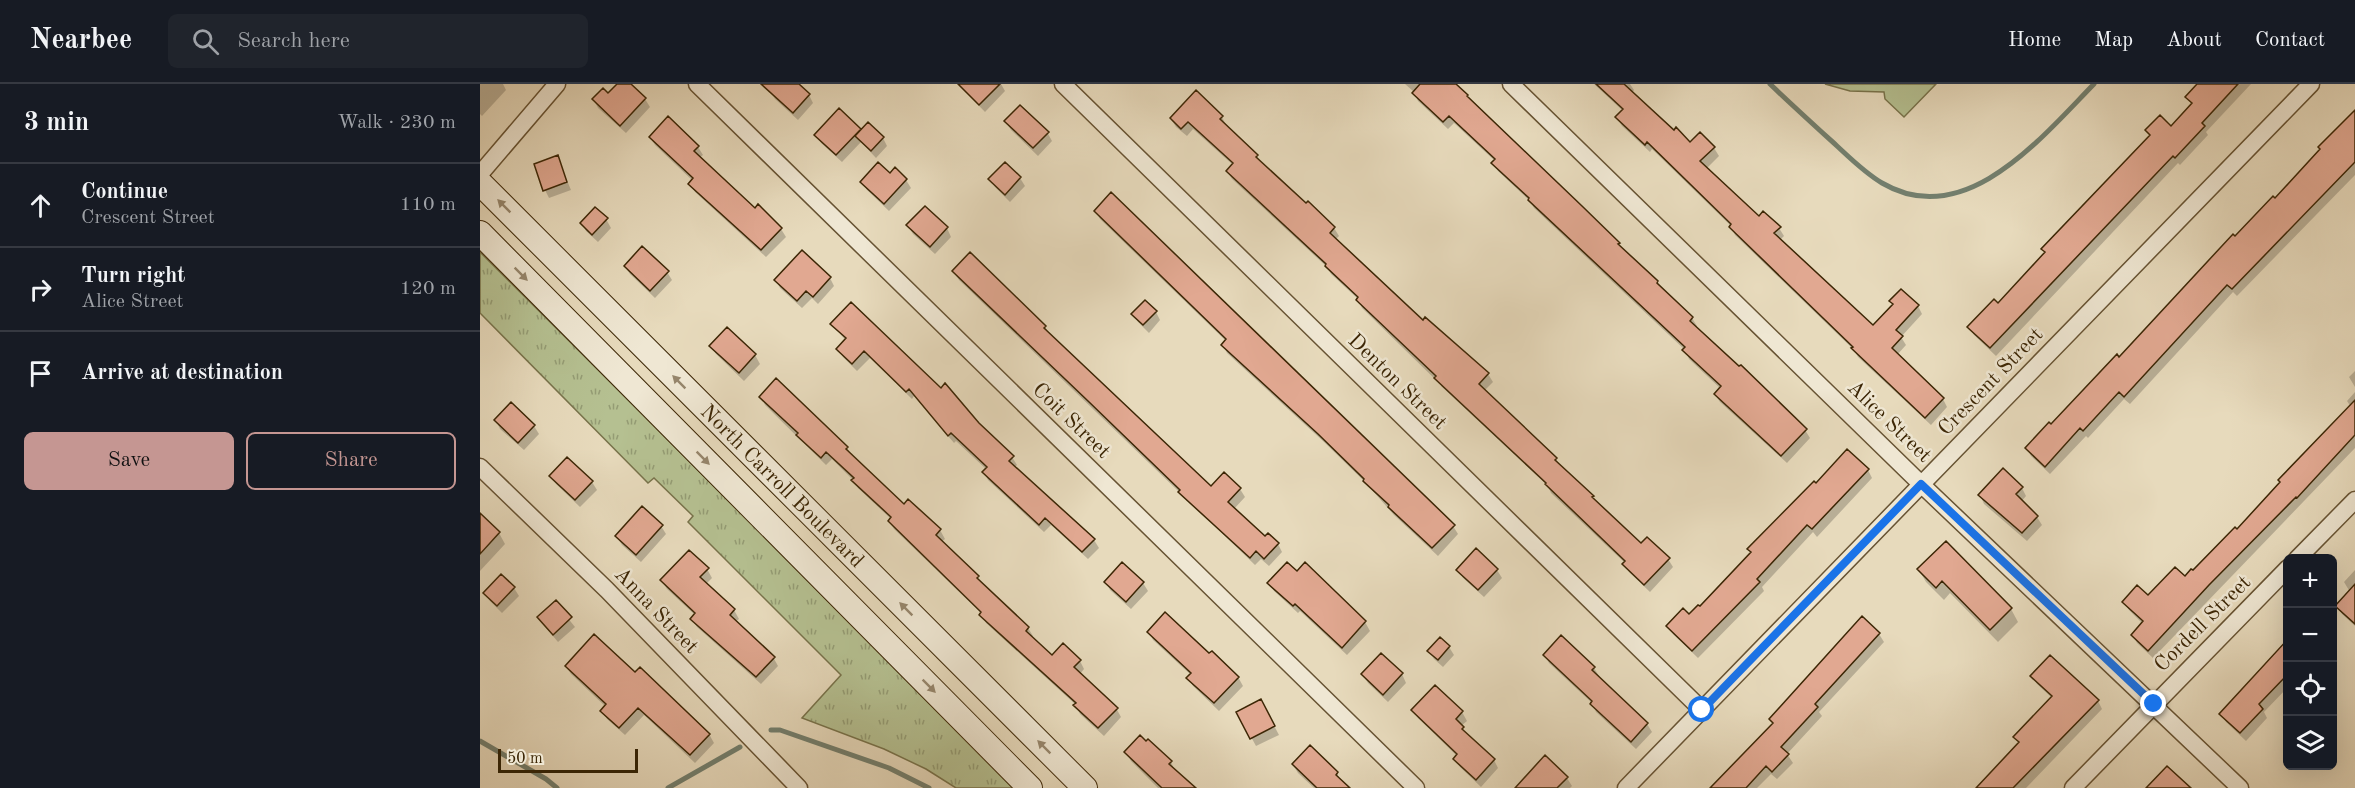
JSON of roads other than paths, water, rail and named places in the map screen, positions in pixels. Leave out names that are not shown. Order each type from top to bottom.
[{"type":"main road","name":"North Carroll Boulevard","points":[[480,183],[1085,788]]},
{"type":"main road","name":"North Carroll Boulevard","points":[[480,233],[1030,788]]},
{"type":"street","points":[[480,174],[557,84]]},
{"type":"street","name":"Coit Street","points":[[697,84],[1416,788]]},
{"type":"street","name":"Denton Street","points":[[1063,84],[1702,710]]},
{"type":"street","name":"Alice Street","points":[[1511,84],[1921,484],[2240,788]]},
{"type":"street","name":"Crescent Street","points":[[1626,788],[2311,84]]},
{"type":"street","name":"Anna Street","points":[[480,467],[607,590],[799,788]]},
{"type":"street","points":[[2301,554],[2355,500]]},
{"type":"street","name":"Cordell Street","points":[[2073,788],[2283,573]]},
{"type":"waterway","points":[[1770,84],[1853,161],[1882,183],[1913,195],[1943,196],[1972,187],[2000,172],[2051,129],[2094,84]]},
{"type":"waterway","points":[[771,730],[780,730],[889,768],[929,788]]},
{"type":"waterway","points":[[480,741],[546,779],[557,788]]},
{"type":"waterway","points":[[668,788],[740,747]]}]
